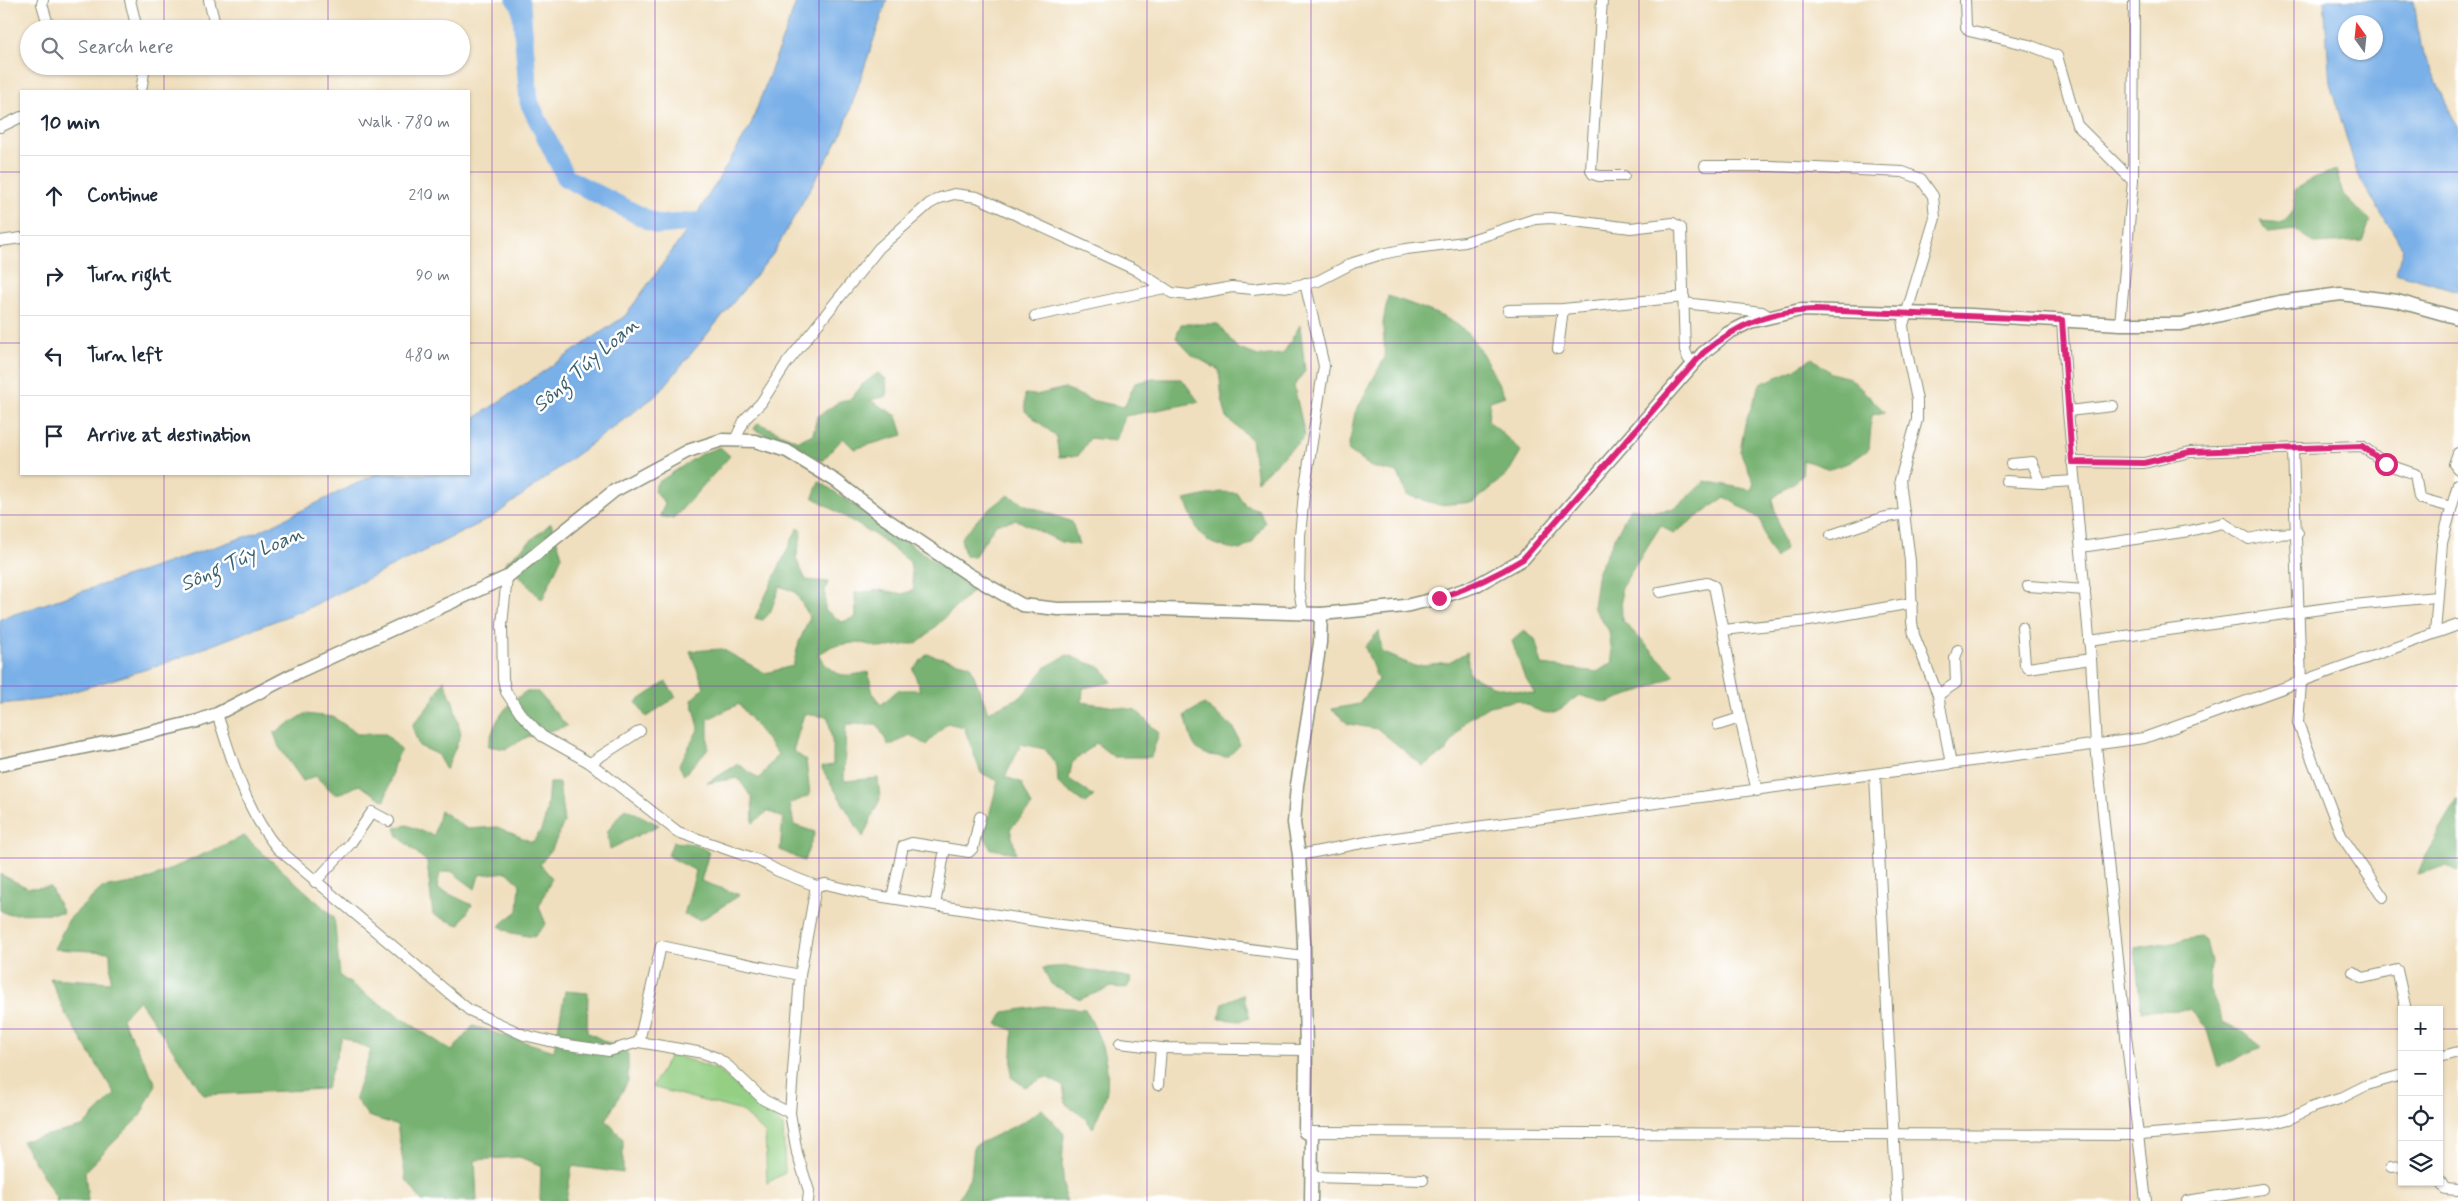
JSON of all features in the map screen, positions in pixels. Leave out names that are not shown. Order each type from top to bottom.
[{"type":"street","points":[[43,0],[42,4],[47,20]]},
{"type":"street","points":[[130,0],[135,20]]},
{"type":"street","points":[[209,0],[214,20]]},
{"type":"street","points":[[1602,0],[1591,170],[1593,174],[1599,176],[1624,176]]},
{"type":"street","points":[[1966,0],[1966,27],[1969,31],[2029,45],[2057,56],[2077,125],[2133,180]]},
{"type":"street","points":[[2120,324],[2133,180],[2134,0]]},
{"type":"street","points":[[141,90],[144,75]]},
{"type":"street","points":[[0,127],[20,117]]},
{"type":"street","points":[[1705,166],[1771,166],[1903,172],[1921,179],[1933,196],[1935,218],[1916,276],[1904,325],[1903,335],[1917,406],[1917,420],[1900,480],[1905,514],[1914,636],[1938,695],[1950,764]]},
{"type":"street","points":[[735,440],[745,419],[761,403],[786,364],[865,264],[894,234],[929,204],[954,194],[977,197],[1134,270],[1172,292],[1189,295],[1232,287],[1253,289],[1276,286],[1290,287],[1332,275],[1353,263],[1389,252],[1465,242],[1519,223],[1552,218],[1631,228],[1668,222],[1678,225],[1682,234],[1685,350],[1688,358],[1694,364]]},
{"type":"street","points":[[0,241],[20,238]]},
{"type":"street","points":[[1303,613],[1299,589],[1300,536],[1304,493],[1324,366],[1305,283]]},
{"type":"street","points":[[1035,316],[1164,288]]},
{"type":"street","points":[[0,765],[128,738],[198,721],[217,714],[298,672],[508,577],[614,491],[688,451],[722,440],[755,440],[787,452],[836,481],[883,517],[968,574],[1022,604],[1058,609],[1130,608],[1322,614],[1406,606],[1439,598],[1475,586],[1523,559],[1703,353],[1728,333],[1750,322],[1768,316],[1815,310],[2120,324],[2181,324],[2278,302],[2341,294],[2397,301],[2458,318]]},
{"type":"street","points":[[1508,310],[1563,309],[1684,300],[1762,312],[1768,316]]},
{"type":"street","points":[[1558,349],[1563,309]]},
{"type":"street","points":[[2062,320],[2072,462],[2091,659],[2096,745],[2125,1028],[2140,1135],[2146,1201]]},
{"type":"street","points":[[2068,411],[2113,406]]},
{"type":"street","points":[[2072,462],[2144,463],[2190,452],[2293,450],[2362,446],[2386,464],[2414,474],[2422,499],[2454,500]]},
{"type":"street","points":[[2293,450],[2298,533],[2297,614],[2301,683],[2298,723],[2337,826],[2345,842],[2383,897]]},
{"type":"street","points":[[2458,453],[2454,464],[2458,469]]},
{"type":"street","points":[[2010,464],[2032,462],[2041,483]]},
{"type":"street","points":[[2006,481],[2041,483],[2074,481]]},
{"type":"street","points":[[2435,633],[2436,598],[2442,543],[2458,484]]},
{"type":"street","points":[[1831,535],[1882,518],[1905,514]]},
{"type":"street","points":[[2081,547],[2189,531],[2224,523],[2249,539],[2272,534],[2298,533]]},
{"type":"street","points":[[508,577],[502,625],[503,679],[506,692],[520,714],[542,736],[590,762],[678,832],[758,860],[778,871],[816,886],[826,884],[892,898],[1062,926],[1304,956]]},
{"type":"street","points":[[1660,592],[1711,584],[1714,586],[1740,718],[1757,791]]},
{"type":"street","points":[[2028,586],[2085,590]]},
{"type":"street","points":[[2089,641],[2297,614],[2343,606],[2436,598]]},
{"type":"street","points":[[1723,630],[1809,621],[1912,603]]},
{"type":"street","points":[[1304,1132],[1306,1050],[1304,956],[1299,856],[1294,823],[1296,785],[1320,643],[1322,614]]},
{"type":"street","points":[[1299,856],[1368,842],[2144,738],[2458,625]]},
{"type":"street","points":[[2022,627],[2025,664],[2028,668],[2091,659]]},
{"type":"street","points":[[1938,695],[1956,682],[1955,658],[1958,650]]},
{"type":"street","points":[[217,714],[245,796],[262,830],[278,850],[469,1010],[524,1035],[562,1044],[609,1051],[639,1042],[703,1053],[717,1058],[728,1066],[764,1100],[790,1113]]},
{"type":"street","points":[[1718,725],[1740,718]]},
{"type":"street","points":[[590,762],[640,731]]},
{"type":"street","points":[[1875,775],[1897,1201]]},
{"type":"street","points":[[315,882],[345,849],[372,812],[389,821]]},
{"type":"street","points":[[892,898],[903,846],[912,842],[966,852],[971,850],[980,817]]},
{"type":"street","points":[[935,905],[945,848]]},
{"type":"street","points":[[808,1201],[809,1191],[797,1154],[790,1113],[800,975],[816,886]]},
{"type":"street","points":[[639,1042],[662,946],[800,975]]},
{"type":"street","points":[[2353,972],[2363,978],[2397,970],[2405,1006]]},
{"type":"street","points":[[1120,1043],[1161,1048],[1306,1050]]},
{"type":"street","points":[[1158,1085],[1161,1048]]},
{"type":"street","points":[[2443,1056],[2458,1052]]},
{"type":"street","points":[[1304,1132],[2140,1135],[2270,1124],[2289,1119],[2313,1107],[2339,1099],[2367,1085],[2398,1076]]},
{"type":"street","points":[[1304,1132],[1312,1136],[1311,1201]]},
{"type":"street","points":[[2391,1167],[2398,1166]]},
{"type":"street","points":[[1312,1177],[1423,1180]]},
{"type":"street","points":[[2443,1185],[2446,1189],[2458,1190]]},
{"type":"street","points":[[2186,1201],[2262,1189]]},
{"type":"green space","points":[[2336,170],[2343,194],[2370,221],[2362,241],[2316,244],[2295,230],[2268,233],[2260,221],[2284,223],[2294,210],[2295,190],[2314,178]]},
{"type":"green space","points":[[1388,296],[1439,315],[1458,325],[1482,353],[1505,396],[1490,401],[1488,420],[1521,451],[1507,475],[1474,502],[1439,505],[1407,495],[1398,473],[1371,467],[1348,450],[1355,413],[1385,357],[1383,323]]},
{"type":"green space","points":[[1181,324],[1218,324],[1237,348],[1258,356],[1283,354],[1300,325],[1305,371],[1294,386],[1305,436],[1257,481],[1251,439],[1227,418],[1222,399],[1219,370],[1192,355],[1176,338]]},
{"type":"green space","points":[[1812,358],[1831,373],[1850,378],[1885,412],[1872,415],[1869,449],[1851,462],[1830,469],[1803,460],[1802,476],[1772,499],[1785,550],[1776,559],[1767,544],[1760,519],[1725,497],[1673,534],[1661,525],[1621,588],[1622,620],[1675,675],[1654,686],[1606,703],[1579,695],[1562,708],[1550,713],[1537,710],[1518,700],[1489,706],[1465,721],[1446,751],[1423,766],[1378,729],[1348,724],[1332,709],[1359,704],[1378,680],[1365,647],[1379,631],[1382,652],[1414,666],[1449,662],[1467,652],[1469,674],[1492,686],[1535,694],[1524,676],[1512,641],[1524,631],[1535,639],[1542,665],[1597,672],[1613,662],[1609,631],[1593,607],[1598,571],[1630,508],[1656,511],[1672,508],[1679,505],[1705,481],[1751,490],[1754,483],[1740,451],[1745,424],[1760,384],[1794,370]]},
{"type":"green space","points":[[878,373],[886,379],[887,396],[870,400],[897,416],[903,435],[854,449],[843,438],[822,461],[754,429],[758,423],[798,441],[813,434],[817,417],[840,401],[851,399],[863,384]]},
{"type":"green space","points":[[1153,379],[1182,379],[1199,402],[1125,416],[1115,441],[1090,438],[1078,456],[1059,457],[1056,436],[1025,411],[1025,394],[1036,395],[1065,388],[1090,400],[1124,407],[1135,383]]},
{"type":"green space","points":[[720,447],[730,456],[673,519],[660,516],[665,503],[654,491],[657,483],[701,454]]},
{"type":"green space","points":[[819,481],[975,589],[918,643],[880,648],[859,642],[832,646],[818,655],[829,668],[834,672],[845,675],[868,672],[873,694],[881,705],[898,690],[920,690],[913,669],[927,654],[970,665],[988,712],[1021,697],[1046,667],[1067,655],[1102,668],[1112,682],[1083,688],[1082,702],[1136,710],[1159,733],[1151,757],[1114,757],[1096,743],[1072,763],[1069,779],[1094,796],[1085,804],[1058,783],[1057,766],[1045,749],[1021,744],[1005,777],[1021,782],[1032,806],[1010,829],[1016,853],[991,849],[984,835],[998,781],[981,773],[964,727],[947,723],[926,745],[910,735],[889,746],[877,724],[846,724],[844,781],[878,778],[880,799],[863,837],[821,767],[833,765],[833,747],[828,717],[804,714],[793,751],[806,760],[810,795],[790,804],[794,825],[815,832],[804,861],[780,850],[783,818],[768,811],[753,823],[752,798],[738,778],[707,783],[738,764],[759,779],[778,754],[739,704],[708,719],[708,749],[684,775],[679,765],[699,728],[692,700],[704,687],[690,651],[722,649],[765,673],[793,666],[799,642],[810,617],[795,592],[780,586],[770,613],[763,620],[755,618],[798,527],[802,531],[796,559],[806,580],[828,582],[825,590],[825,610],[842,622],[856,617],[855,593],[880,590],[902,594],[914,590],[910,562],[881,539],[813,497]]},
{"type":"green space","points":[[1221,492],[1237,493],[1245,505],[1259,510],[1265,522],[1252,543],[1240,550],[1216,544],[1203,536],[1194,522],[1185,500]]},
{"type":"green space","points":[[1008,495],[1026,505],[1072,522],[1079,545],[1061,542],[1017,520],[996,524],[974,557],[965,556],[961,538],[980,517]]},
{"type":"green space","points":[[551,523],[562,556],[542,600],[506,562]]},
{"type":"green space","points":[[444,680],[453,702],[461,734],[446,770],[437,754],[419,746],[412,726],[431,703]]},
{"type":"green space","points":[[666,682],[676,697],[646,717],[636,702]]},
{"type":"green space","points":[[525,692],[538,692],[567,726],[527,737],[506,749],[488,746],[497,721],[505,709]]},
{"type":"green space","points":[[1204,704],[1234,728],[1240,745],[1228,757],[1201,752],[1193,742],[1185,715]]},
{"type":"green space","points":[[305,714],[333,717],[358,734],[386,734],[401,750],[394,764],[385,801],[359,785],[336,795],[315,776],[303,781],[279,747],[274,733]]},
{"type":"green space","points":[[549,783],[559,783],[564,822],[552,849],[540,864],[552,878],[539,907],[546,924],[534,937],[511,933],[499,926],[518,911],[520,884],[507,872],[479,875],[475,889],[451,871],[440,873],[437,888],[472,905],[459,925],[433,915],[427,862],[398,836],[395,828],[407,825],[434,836],[440,810],[467,829],[497,827],[532,842],[544,822]]},
{"type":"green space","points":[[2458,800],[2458,871],[2446,866],[2418,874],[2425,856]]},
{"type":"green space","points":[[625,808],[659,825],[610,849],[607,832]]},
{"type":"green space","points":[[244,836],[334,917],[340,976],[452,1051],[473,1026],[554,1051],[565,991],[588,993],[587,1032],[628,1053],[628,1081],[606,1120],[623,1139],[623,1173],[572,1166],[566,1201],[540,1201],[541,1165],[519,1157],[475,1160],[477,1201],[422,1201],[406,1180],[397,1125],[368,1116],[355,1098],[371,1050],[342,1037],[326,1089],[204,1095],[139,1000],[122,1019],[156,1084],[140,1116],[85,1171],[88,1201],[56,1201],[57,1199],[22,1141],[82,1127],[115,1094],[65,1013],[50,978],[111,982],[110,952],[54,949],[69,919],[102,888],[144,881]]},
{"type":"green space","points":[[673,842],[695,844],[709,852],[701,881],[740,895],[701,920],[684,915],[696,871],[668,856]]},
{"type":"green space","points":[[0,874],[28,888],[50,887],[63,913],[7,914],[0,910]]},
{"type":"green space","points":[[2201,937],[2206,941],[2211,962],[2209,988],[2223,1022],[2241,1031],[2261,1047],[2218,1067],[2206,1027],[2189,1010],[2141,1011],[2135,948]]},
{"type":"green space","points":[[1067,966],[1132,978],[1127,988],[1112,987],[1080,999],[1051,984],[1043,968]]},
{"type":"green space","points":[[1243,994],[1250,1018],[1240,1021],[1219,1019],[1223,1003]]},
{"type":"green space","points":[[1043,1006],[1085,1009],[1095,1028],[1106,1061],[1107,1084],[1105,1099],[1093,1128],[1085,1118],[1066,1104],[1063,1086],[1046,1077],[1025,1087],[1011,1077],[1013,1030],[997,1024],[1004,1012]]},
{"type":"green space","points":[[671,1054],[718,1070],[783,1126],[785,1173],[767,1183],[765,1133],[742,1111],[652,1087]]},
{"type":"green space","points":[[1042,1109],[1064,1134],[1062,1165],[1065,1198],[1067,1201],[957,1201],[971,1176],[974,1146],[1023,1122]]},
{"type":"water","name":"Sông Túy Loan","points":[[797,0],[887,0],[843,131],[773,254],[658,394],[493,517],[306,609],[160,665],[49,699],[0,704],[0,619],[256,533],[374,475],[470,475],[470,421],[625,316],[688,229],[750,127]]},
{"type":"water","points":[[2324,0],[2414,0],[2420,46],[2458,129],[2458,291],[2396,273],[2403,248],[2358,176],[2330,83]]},
{"type":"waterway","points":[[516,0],[521,4],[529,102],[566,178],[658,225],[718,220]]},
{"type":"route","points":[[1439,598],[1475,586],[1523,559],[1703,353],[1728,333],[1750,322],[1768,316],[1800,310],[1971,315],[2062,320],[2072,462],[2144,463],[2190,452],[2293,450],[2362,446],[2386,464]]}]
